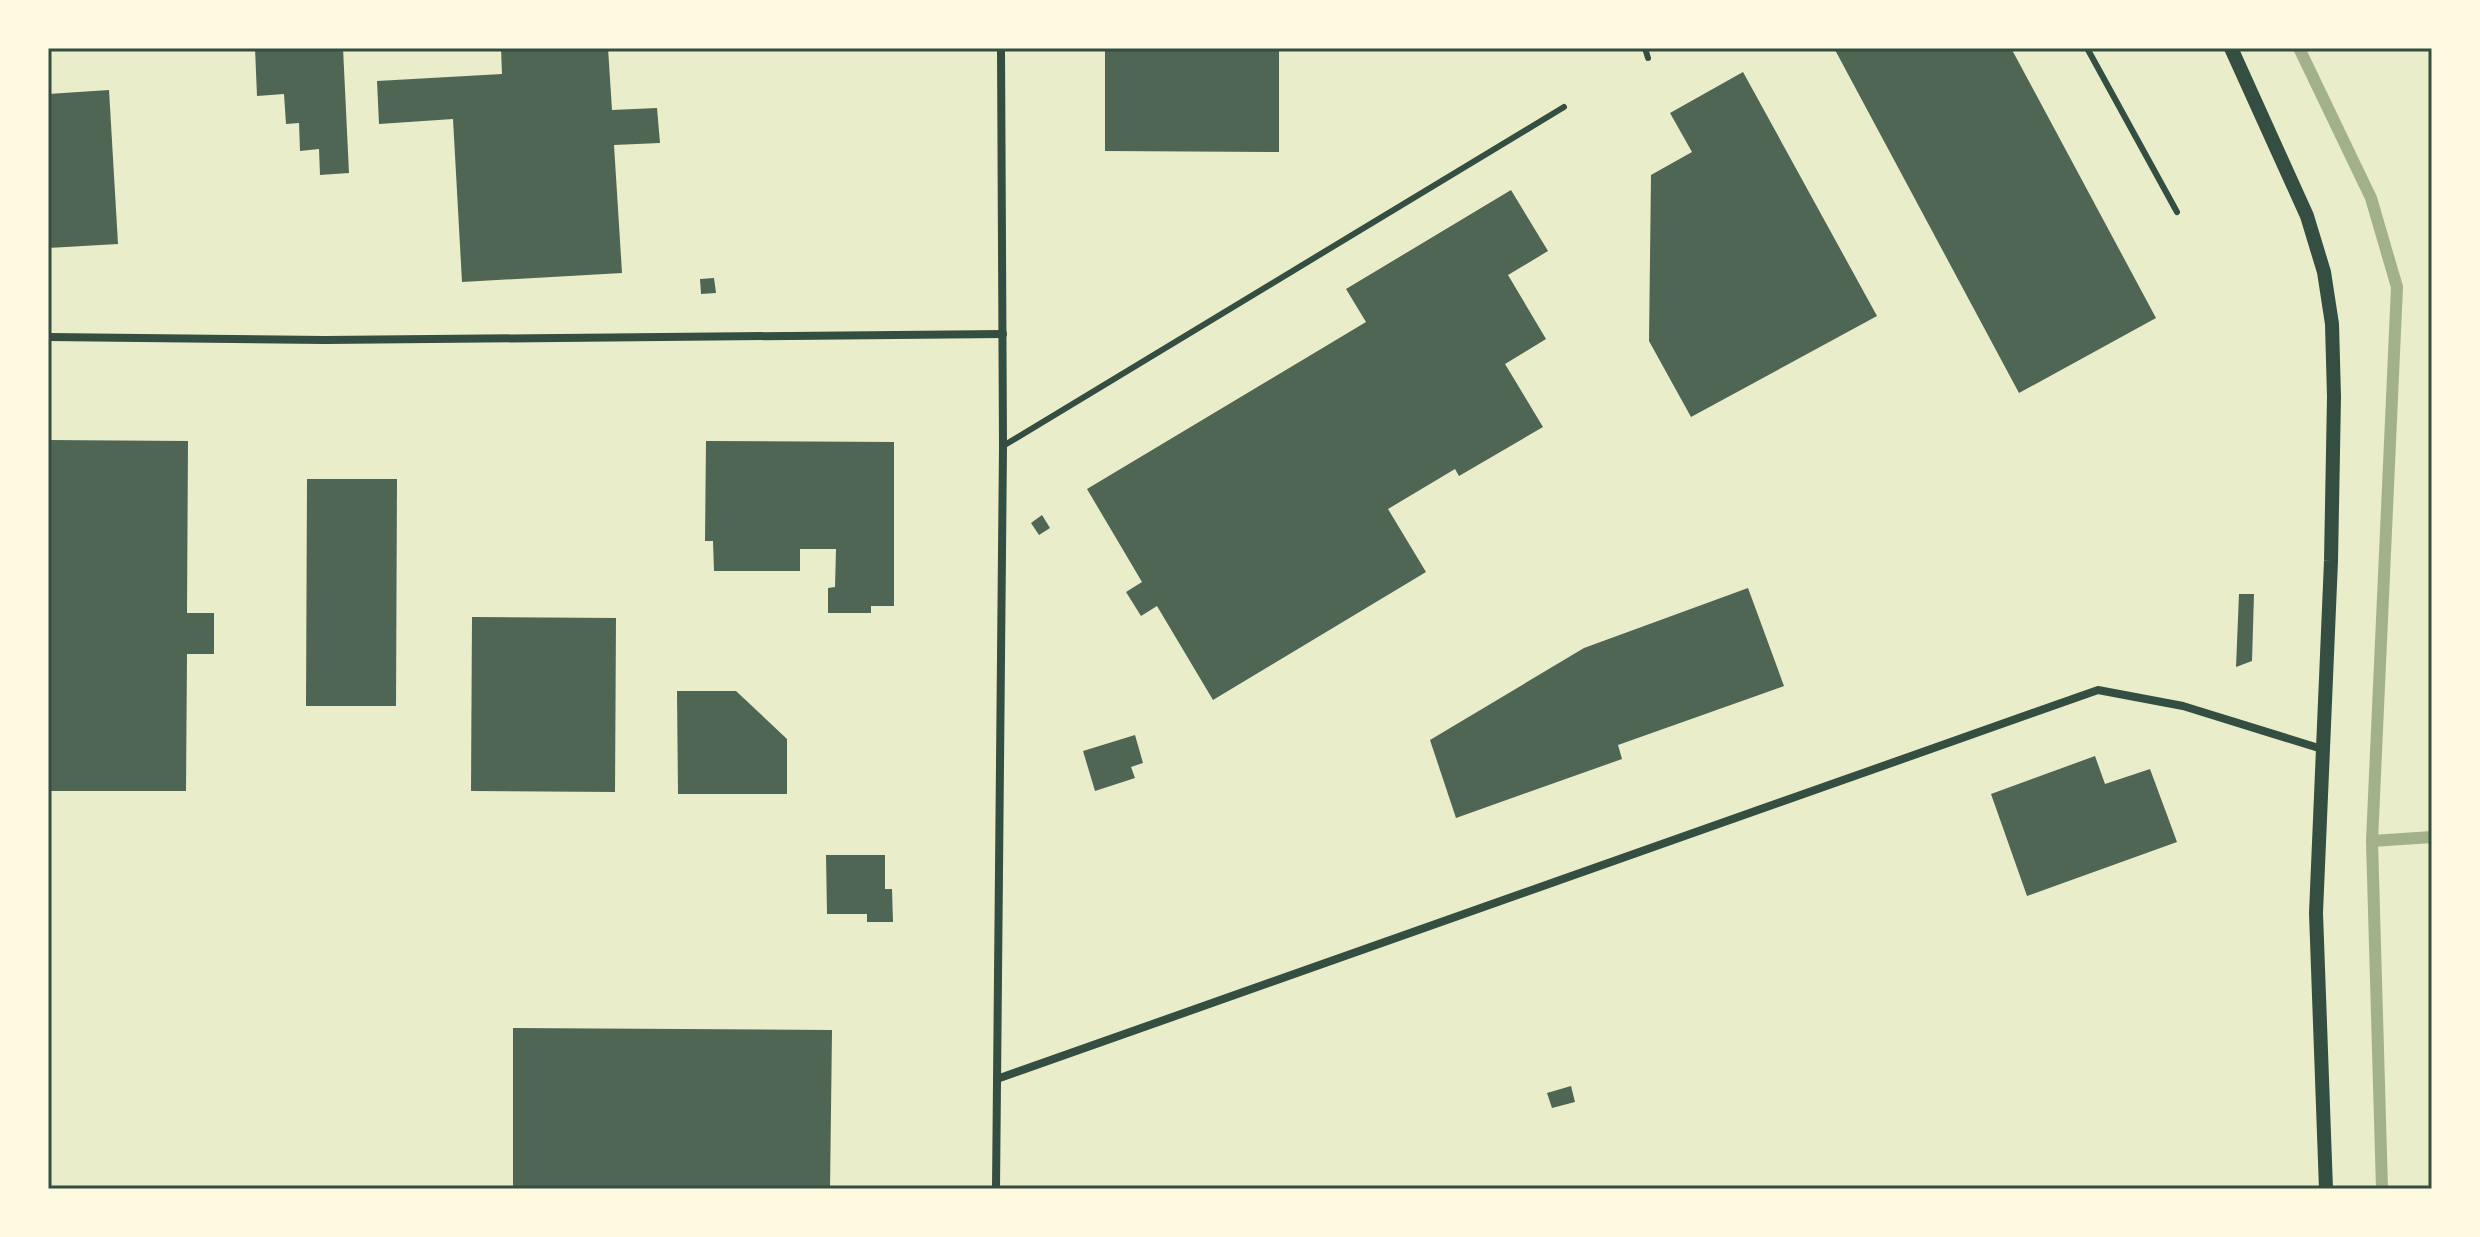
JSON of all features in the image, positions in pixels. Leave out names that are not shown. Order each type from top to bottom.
[{"type":"street","points":[[996,1189],[1003,446],[1001,48]]},
{"type":"street","points":[[2231,48],[2307,216],[2324,272],[2332,324],[2331,546],[2316,913],[2326,1189]]},
{"type":"street","points":[[48,337],[325,340],[1003,334]]},
{"type":"street","points":[[997,1079],[2098,690],[2183,706],[2322,749]]},
{"type":"lane","points":[[1645,48],[1648,58]]},
{"type":"lane","points":[[2087,48],[2177,212]]},
{"type":"lane","points":[[1003,446],[1564,107]]},
{"type":"building","points":[[255,48],[343,48],[349,173],[320,175],[319,149],[300,151],[299,123],[286,124],[284,94],[257,96]]},
{"type":"building","points":[[501,48],[608,48],[612,110],[657,108],[660,143],[614,145],[622,273],[462,282],[453,119],[379,124],[377,81],[502,74]]},
{"type":"building","points":[[1105,48],[1279,48],[1279,152],[1105,151]]},
{"type":"building","points":[[1834,48],[2011,48],[2156,318],[2019,393]]},
{"type":"building","points":[[1743,72],[1877,316],[1691,417],[1649,341],[1651,175],[1692,152],[1670,113]]},
{"type":"building","points":[[109,90],[118,244],[48,248],[48,94]]},
{"type":"building","points":[[1511,190],[1548,251],[1508,275],[1546,339],[1505,364],[1543,427],[1459,476],[1455,469],[1388,509],[1426,572],[1213,700],[1157,606],[1141,616],[1126,592],[1142,582],[1087,489],[1366,322],[1346,289]]},
{"type":"building","points":[[714,278],[716,293],[701,294],[700,279]]},
{"type":"building","points":[[48,440],[188,441],[187,613],[214,613],[214,654],[187,654],[186,791],[48,791]]},
{"type":"building","points":[[706,441],[894,442],[894,606],[871,606],[871,613],[828,613],[828,588],[835,587],[836,549],[800,549],[800,571],[714,571],[713,541],[705,541]]},
{"type":"building","points":[[307,479],[397,479],[396,706],[306,706]]},
{"type":"building","points":[[1042,515],[1050,528],[1039,535],[1031,523]]},
{"type":"building","points":[[1748,588],[1784,686],[1618,745],[1622,759],[1456,818],[1430,740],[1584,648]]},
{"type":"building","points":[[2239,594],[2254,594],[2252,661],[2236,667]]},
{"type":"building","points":[[472,617],[616,618],[615,792],[471,791]]},
{"type":"building","points":[[677,691],[736,691],[787,739],[787,794],[678,794]]},
{"type":"building","points":[[1135,735],[1143,763],[1131,767],[1135,778],[1095,791],[1083,751]]},
{"type":"building","points":[[2095,756],[2105,784],[2150,769],[2177,842],[2027,896],[1991,794]]},
{"type":"building","points":[[826,855],[885,855],[885,889],[892,889],[893,922],[867,922],[867,914],[827,914]]},
{"type":"building","points":[[513,1028],[832,1030],[830,1189],[513,1189]]},
{"type":"building","points":[[1571,1086],[1575,1102],[1552,1108],[1547,1093]]},
{"type":"waterway","points":[[2299,48],[2371,198],[2397,287],[2372,841],[2382,1189]]},
{"type":"waterway","points":[[2372,841],[2432,837]]}]
